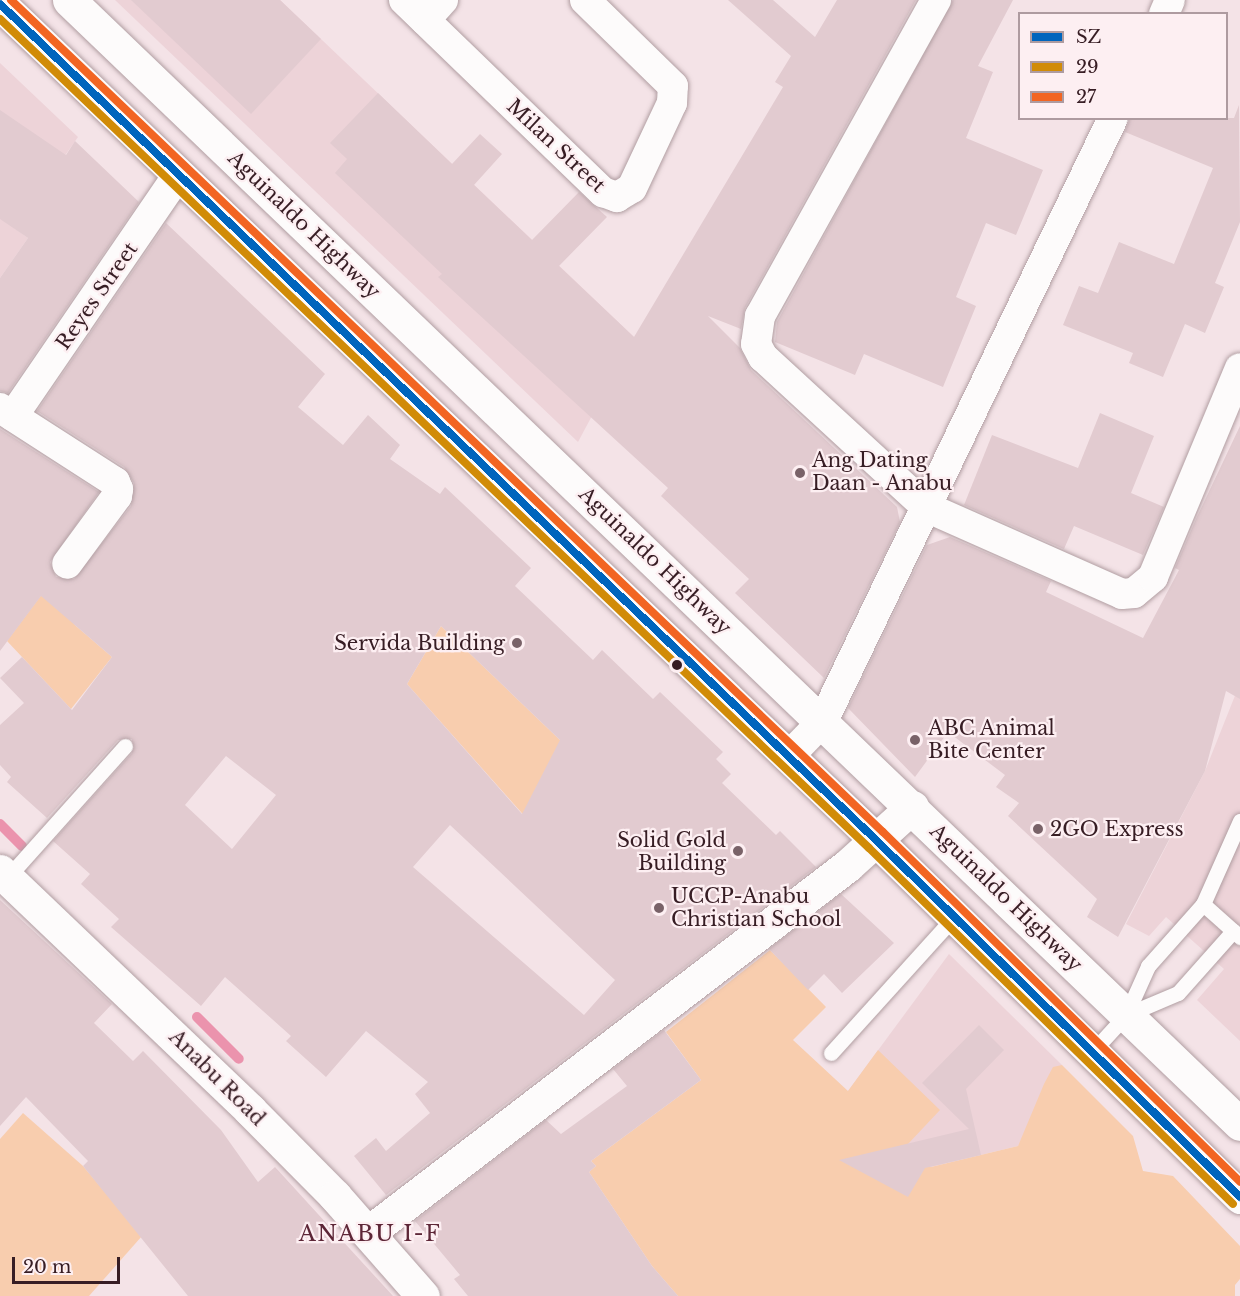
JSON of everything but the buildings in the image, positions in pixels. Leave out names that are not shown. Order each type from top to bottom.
[{"type":"main road","name":"Aguinaldo Highway","points":[[69,0],[823,721],[1240,1124]]},
{"type":"main road","points":[[0,4],[876,840],[1240,1197]]},
{"type":"main road","points":[[304,294],[339,258]]},
{"type":"main road","points":[[369,1232],[876,840],[912,807]]},
{"type":"main road","name":"Anabu Road","points":[[3,875],[185,1045],[369,1232],[423,1296]]},
{"type":"street","name":"Milan Street","points":[[424,7],[610,197],[617,197],[632,188],[672,103],[673,86],[585,0]]},
{"type":"street","points":[[936,0],[756,329],[756,344],[763,357],[926,507],[1111,591],[1134,592],[1153,577],[1240,368]]},
{"type":"street","points":[[788,757],[823,721],[1112,120]]},
{"type":"street","name":"Reyes Street","points":[[7,412],[178,175]]},
{"type":"street","points":[[7,412],[118,489],[117,496],[68,564]]},
{"type":"lane","points":[[3,875],[125,746]]},
{"type":"lane","points":[[1092,1052],[1126,1015],[1148,966],[1203,904],[1240,822]]},
{"type":"lane","points":[[1126,1015],[1178,993],[1237,934],[1203,904]]},
{"type":"lane","points":[[831,1053],[954,917]]},
{"type":"shaded area","points":[[115,0],[280,0],[634,337],[578,442]]},
{"type":"shaded area","points":[[0,63],[78,137],[14,228],[28,238],[0,278]]},
{"type":"shaded area","points":[[45,590],[76,626],[112,657],[71,709],[7,641]]},
{"type":"shaded area","points":[[441,626],[583,762],[536,829],[407,684]]},
{"type":"shaded area","points":[[1240,683],[1240,1041],[1197,1000],[1224,969],[1166,917],[1149,936],[1126,924],[1205,771]]},
{"type":"shaded area","points":[[770,950],[826,1007],[793,1040],[848,1091],[878,1050],[940,1110],[908,1144],[931,1167],[1018,1146],[1053,1067],[1062,1065],[1133,1136],[1143,1171],[1173,1176],[1240,1246],[1240,1279],[1235,1285],[1235,1296],[678,1296],[652,1266],[589,1172],[596,1166],[591,1161],[701,1080],[666,1032]]},
{"type":"shaded area","points":[[949,954],[1062,1065],[1018,1146],[931,1167],[848,1091]]},
{"type":"shaded area","points":[[23,1113],[83,1166],[142,1236],[89,1296],[0,1296],[0,1139]]},
{"type":"waterway","points":[[0,824],[22,846]]},
{"type":"waterway","points":[[197,1017],[239,1059]]},
{"type":"transit line","name":"27","points":[[11,0],[883,832],[1240,1182]]},
{"type":"transit line","name":"SZ","points":[[0,4],[876,840],[1240,1197]]},
{"type":"transit line","name":"29","points":[[0,19],[869,848],[1233,1204]]},
{"type":"place","name":"Ang Dating Daan - Anabu","points":[[800,473]]},
{"type":"place","name":"Servida Building","points":[[517,643]]},
{"type":"place","name":"ABC Animal Bite Center","points":[[915,740]]},
{"type":"place","name":"2GO Express","points":[[1038,829]]},
{"type":"place","name":"Solid Gold Building","points":[[738,851]]},
{"type":"place","name":"UCCP-Anabu Christian School","points":[[659,908]]},
{"type":"district","name":"ANABU I-F","points":[[370,1234]]}]
